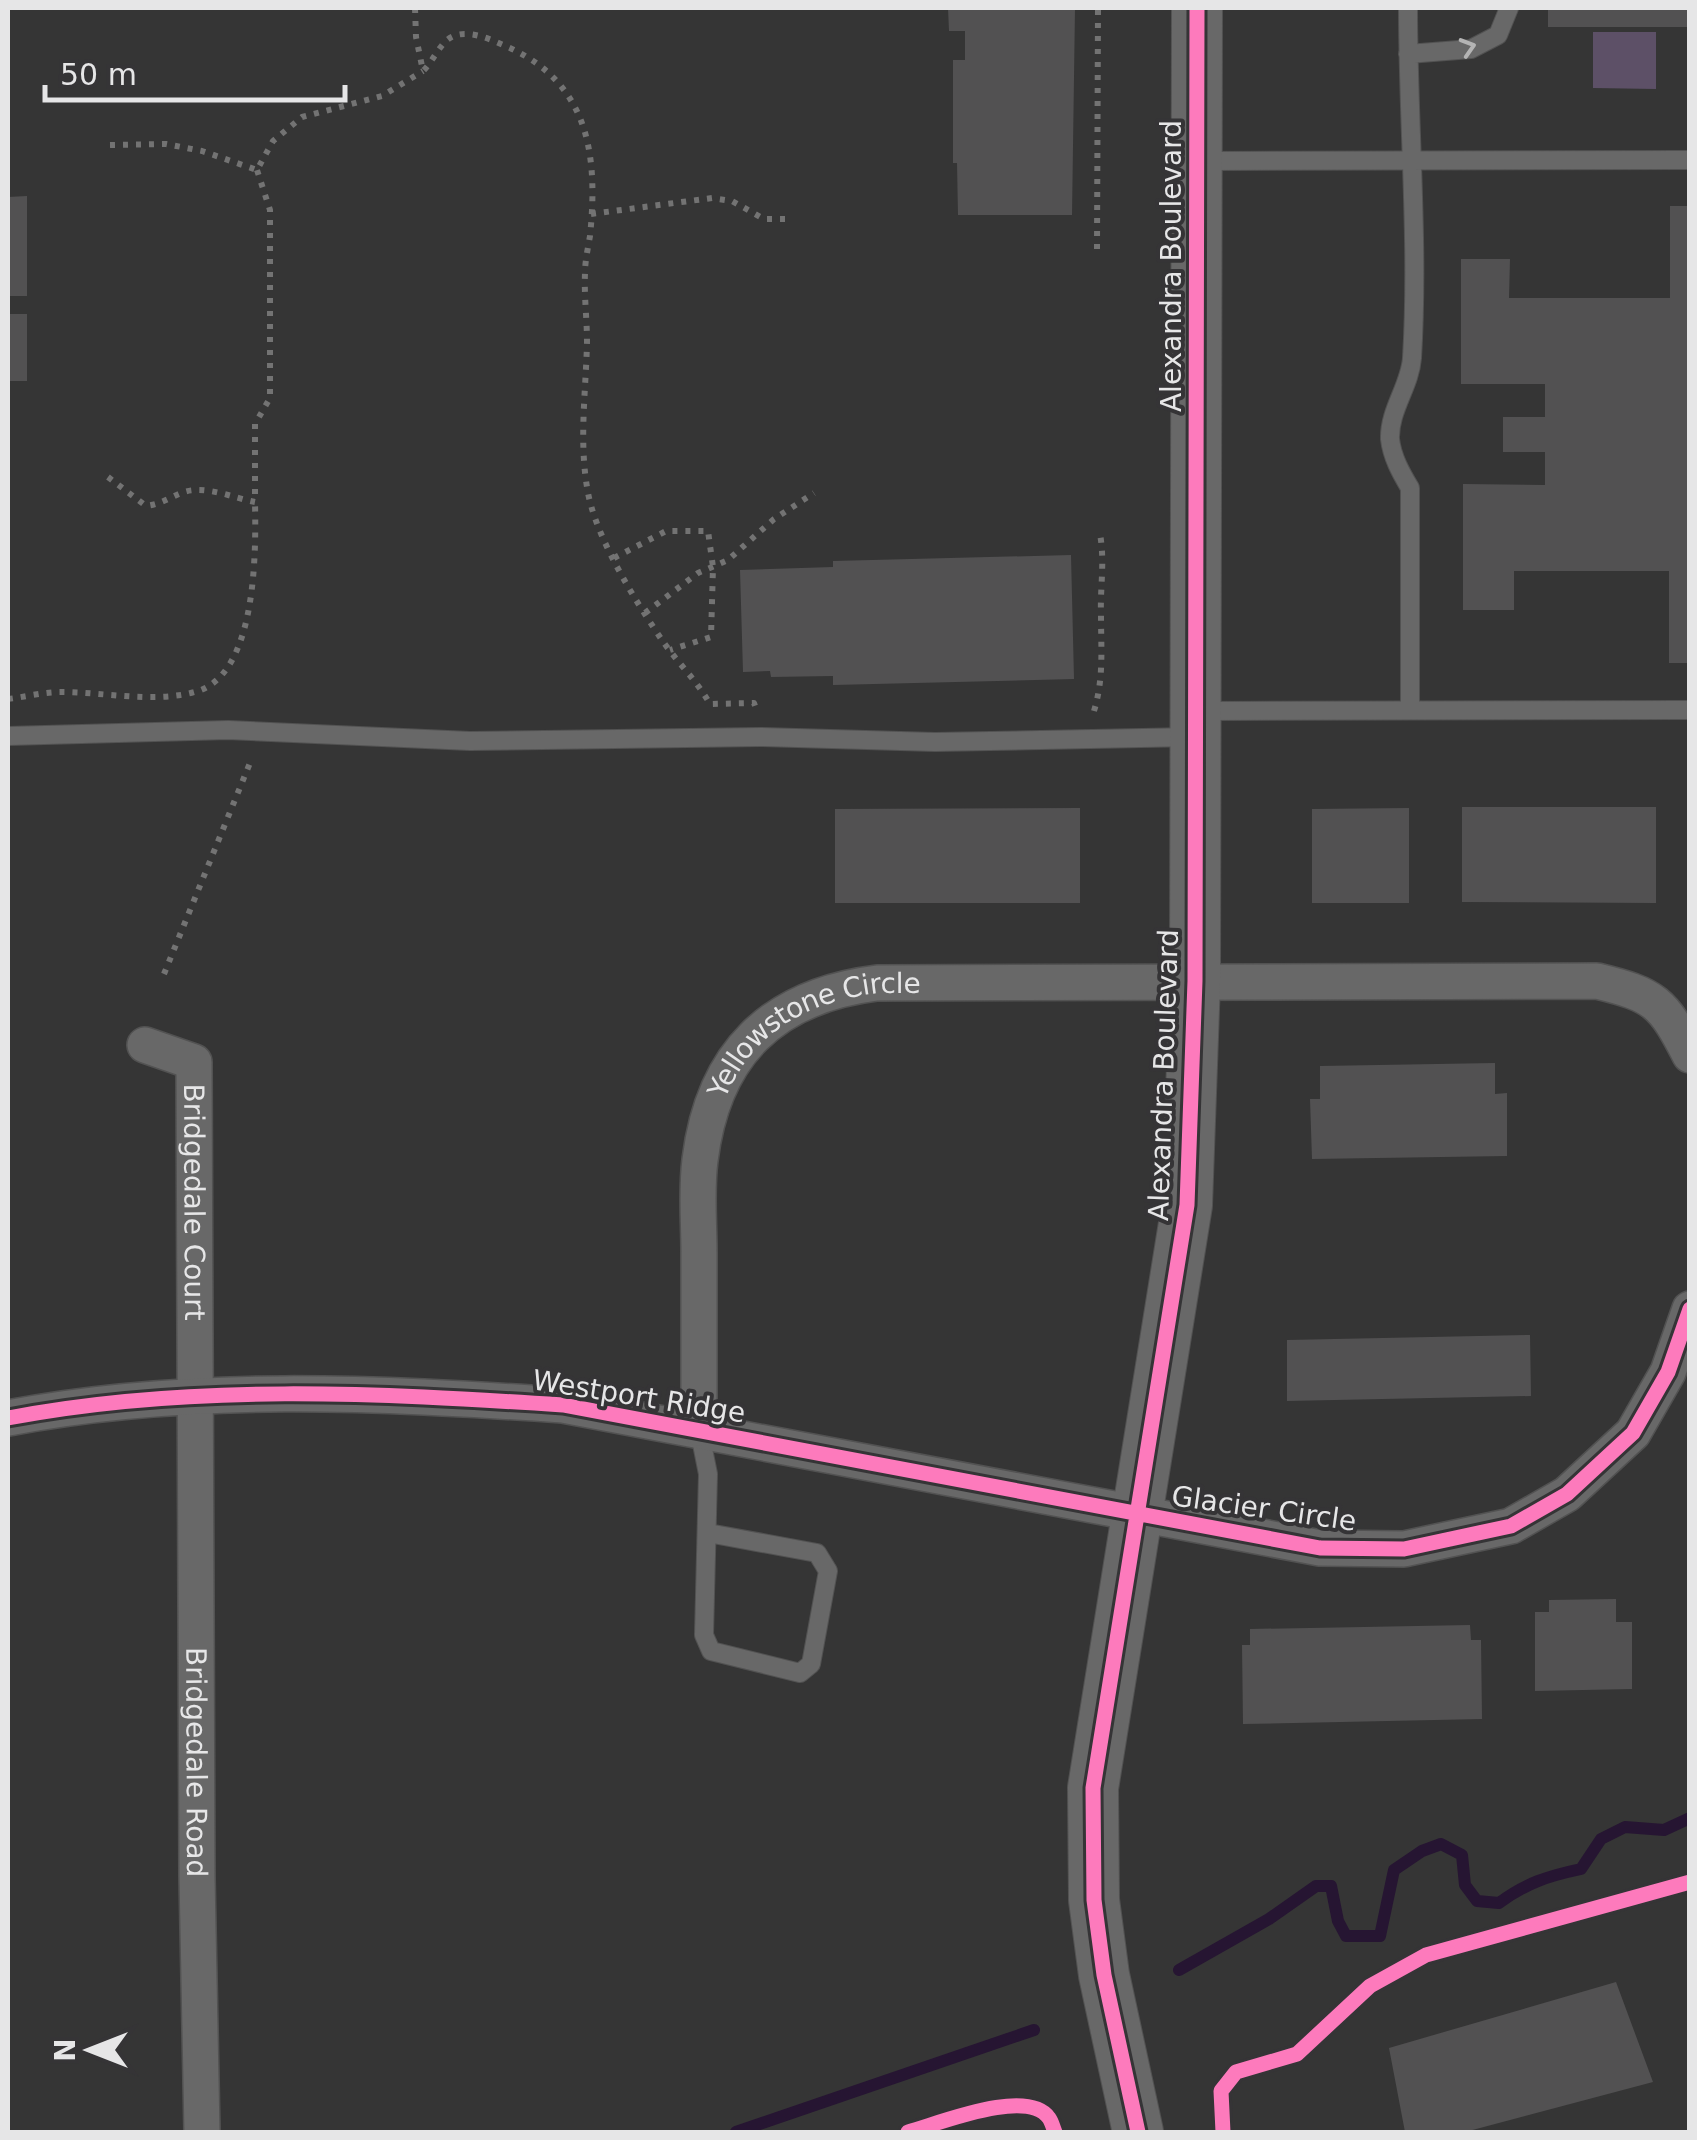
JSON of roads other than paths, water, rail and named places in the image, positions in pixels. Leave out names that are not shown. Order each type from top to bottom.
[{"type":"street","name":"Alexandra Boulevard","points":[[1138,2132],[1104,1975],[1094,1900],[1093,1788],[1187,1205],[1194,981],[1197,8]]},
{"type":"street","points":[[1194,981],[1598,981],[1644,992],[1674,1024],[1690,1055]]},
{"type":"street","name":"Yellowstone Circle","points":[[699,1428],[700,1161],[714,1094],[748,1042],[787,1008],[836,988],[877,983],[1194,981]]},
{"type":"street","name":"Bridgedale Court","points":[[145,1045],[194,1062],[198,1394]]},
{"type":"street","name":"Glacier Circle","points":[[1136,1514],[1320,1548],[1404,1549],[1511,1526],[1567,1494],[1633,1434],[1668,1372],[1690,1309]]},
{"type":"street","name":"Westport Ridge","points":[[8,1418],[70,1406],[198,1394],[436,1397],[563,1405],[1136,1514]]},
{"type":"street","name":"Bridgedale Road","points":[[198,1394],[197,1876],[202,2132]]},
{"type":"lane","points":[[1408,8],[1412,364],[1391,424],[1390,442],[1410,488],[1410,710]]},
{"type":"lane","points":[[1408,54],[1470,49],[1498,35],[1509,8]]},
{"type":"lane","points":[[1196,161],[1690,160]]},
{"type":"lane","points":[[8,736],[262,732],[470,742],[760,738],[936,742],[1410,710],[1690,710]]},
{"type":"lane","points":[[699,1428],[708,1474],[704,1634],[711,1652],[800,1673],[811,1664],[828,1571],[817,1552],[708,1533]]},
{"type":"waterway","points":[[1179,1970],[1269,1919],[1316,1886],[1331,1886],[1338,1921],[1346,1936],[1380,1936],[1394,1870],[1422,1851],[1441,1844],[1462,1855],[1465,1885],[1477,1901],[1499,1903],[1538,1881],[1581,1869],[1601,1839],[1625,1827],[1664,1830],[1690,1818]]},
{"type":"waterway","points":[[736,2132],[1034,2030]]}]
